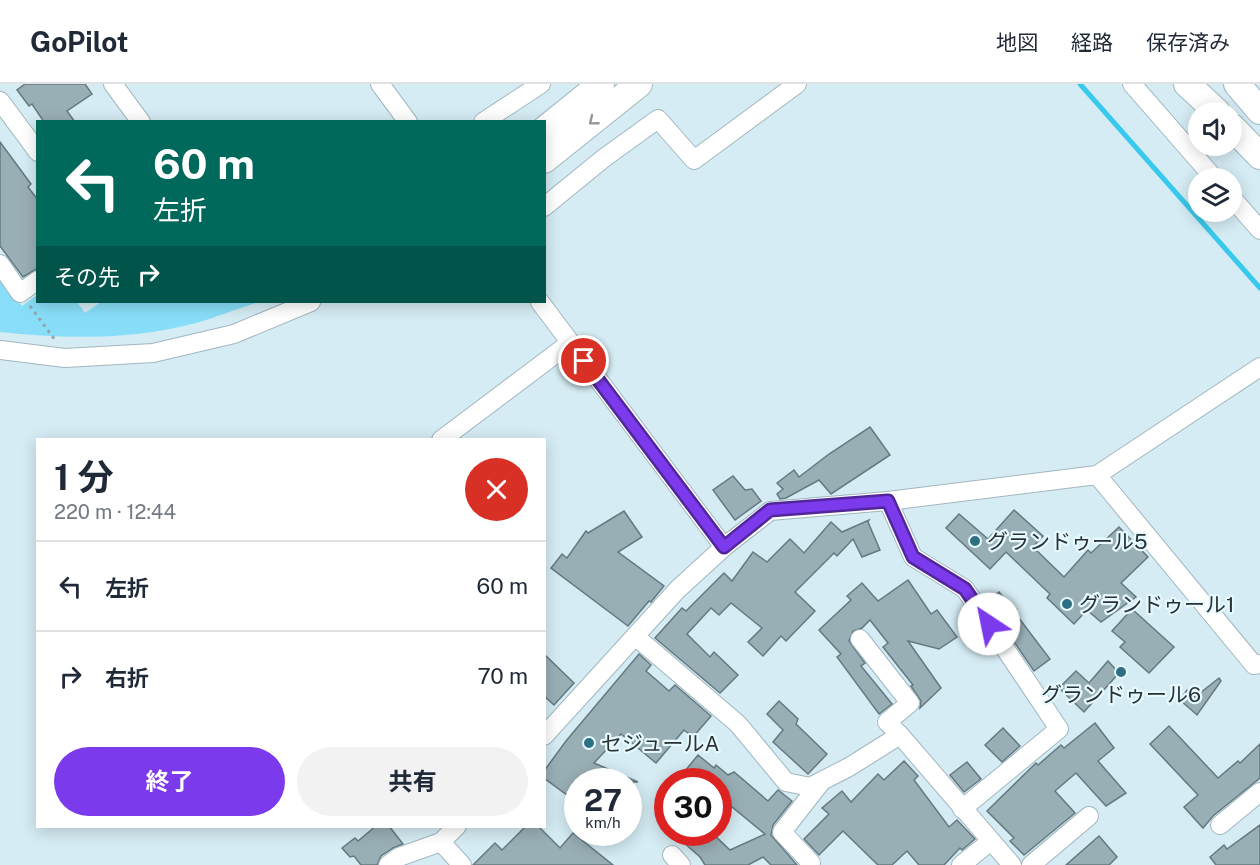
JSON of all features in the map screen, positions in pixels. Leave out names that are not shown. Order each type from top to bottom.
[{"type":"highway","points":[[546,128],[601,84]]},
{"type":"highway","points":[[546,158],[639,84]]},
{"type":"highway","points":[[1187,84],[1206,102]]},
{"type":"highway","points":[[1237,84],[1260,111]]},
{"type":"highway","points":[[1242,137],[1260,156]]},
{"type":"street","points":[[113,84],[140,120]]},
{"type":"street","points":[[380,84],[407,120]]},
{"type":"street","points":[[486,120],[541,84]]},
{"type":"street","points":[[546,205],[604,158],[658,119],[694,160],[796,84]]},
{"type":"street","points":[[1132,84],[1205,168]]},
{"type":"street","points":[[0,101],[36,150]]},
{"type":"street","points":[[1242,209],[1260,230]]},
{"type":"street","points":[[0,264],[20,293],[36,281]]},
{"type":"street","points":[[0,350],[65,358],[153,353],[234,334],[309,303]]},
{"type":"street","points":[[541,303],[724,547]]},
{"type":"street","points":[[444,438],[570,343]]},
{"type":"street","points":[[546,734],[678,589],[724,547],[770,510],[888,501],[1097,475],[1260,367]]},
{"type":"street","points":[[1097,475],[1254,665],[1260,664]]},
{"type":"street","points":[[888,501],[913,557],[965,589],[1059,729],[962,809]]},
{"type":"street","points":[[636,637],[738,724],[786,782],[810,787],[849,767],[900,735]]},
{"type":"street","points":[[860,639],[910,703],[887,722],[1012,865]]},
{"type":"street","points":[[811,863],[782,832],[822,781]]},
{"type":"street","points":[[1220,825],[1260,792]]},
{"type":"street","points":[[1031,865],[1089,816]]},
{"type":"street","points":[[388,865],[399,857],[441,842],[455,828]]},
{"type":"street","points":[[961,865],[991,841]]},
{"type":"street","points":[[441,842],[462,865]]},
{"type":"path","points":[[20,293],[56,342]]},
{"type":"shaded area","points":[[0,276],[22,306],[36,296],[36,303],[78,303],[85,313],[100,303],[255,303],[192,324],[144,333],[72,337],[0,332]]},
{"type":"building","points":[[25,84],[85,84],[92,94],[67,111],[74,120],[43,120],[32,104],[29,106],[17,90]]},
{"type":"building","points":[[0,142],[31,184],[28,187],[36,197],[36,269],[23,277],[0,246]]},
{"type":"building","points":[[870,427],[890,455],[831,494],[819,480],[780,499],[777,494],[783,489],[777,483],[794,470],[799,477]]},
{"type":"building","points":[[733,476],[745,490],[752,489],[761,501],[735,520],[713,490]]},
{"type":"building","points":[[1014,510],[1043,536],[1033,547],[1064,577],[1088,550],[1091,553],[1119,527],[1148,557],[1121,583],[1136,597],[1101,622],[1087,610],[1074,624],[1047,598],[1050,594],[1006,552],[990,569],[946,528],[959,514],[988,539]]},
{"type":"building","points":[[624,511],[642,537],[618,552],[664,586],[628,626],[551,568],[562,554],[567,558],[586,531],[588,533]]},
{"type":"building","points":[[869,520],[880,550],[862,557],[853,539],[837,556],[834,553],[795,592],[815,611],[786,641],[781,636],[763,656],[748,642],[762,628],[731,603],[719,615],[711,608],[687,634],[710,657],[714,652],[738,675],[720,693],[655,638],[682,608],[686,611],[724,573],[732,581],[753,552],[767,562],[790,539],[804,553],[831,522],[842,532]]},
{"type":"building","points":[[908,580],[931,614],[937,610],[957,637],[939,649],[908,641],[941,688],[920,708],[921,701],[911,686],[913,685],[883,647],[888,643],[870,620],[862,628],[853,631],[849,641],[865,663],[861,666],[892,704],[879,714],[837,657],[841,654],[819,630],[851,600],[847,596],[862,583],[878,601]]},
{"type":"building","points":[[999,592],[1050,659],[1034,671],[987,602]]},
{"type":"building","points":[[1132,609],[1174,647],[1149,673],[1120,647],[1125,642],[1112,631]]},
{"type":"building","points":[[639,654],[651,665],[646,671],[669,691],[675,685],[711,716],[693,737],[684,730],[656,763],[621,734],[594,763],[606,768],[564,768],[564,793],[546,779],[546,768]]},
{"type":"building","points":[[546,656],[574,683],[554,705],[546,698]]},
{"type":"building","points":[[1108,661],[1119,673],[1084,712],[1059,688],[1076,671],[1089,683]]},
{"type":"building","points":[[1219,678],[1221,681],[1197,715],[1180,700],[1187,690],[1195,697]]},
{"type":"building","points":[[779,701],[798,719],[796,724],[827,754],[808,774],[773,742],[783,730],[767,714]]},
{"type":"building","points":[[1095,723],[1114,748],[1098,761],[1126,793],[1106,806],[1076,773],[1055,791],[1075,813],[1024,855],[1010,841],[1014,838],[987,811],[1036,763],[1038,765],[1061,745],[1064,748]]},
{"type":"building","points":[[1169,726],[1218,778],[1238,761],[1240,763],[1260,744],[1260,778],[1213,816],[1203,828],[1184,807],[1198,795],[1150,744]]},
{"type":"building","points":[[1003,728],[1020,746],[1002,762],[985,745]]},
{"type":"building","points":[[698,755],[714,768],[687,768]]},
{"type":"building","points":[[904,761],[918,776],[914,780],[949,827],[957,820],[975,839],[962,850],[960,848],[944,865],[919,865],[907,851],[892,865],[878,865],[843,831],[819,855],[804,839],[829,814],[822,808],[842,791],[851,802],[878,774],[884,780]]},
{"type":"building","points":[[967,762],[981,779],[964,792],[950,775]]},
{"type":"building","points":[[734,772],[768,801],[778,790],[792,801],[773,825],[771,835],[797,865],[771,865],[763,857],[748,865],[705,865],[688,846],[726,846],[730,850],[765,834],[732,807],[732,773]]},
{"type":"building","points":[[1260,825],[1260,865],[1216,865],[1210,857],[1224,845],[1227,849]]},
{"type":"building","points":[[374,828],[391,828],[403,844],[381,856],[377,865],[361,865],[354,856],[350,857],[342,848],[355,838],[358,841]]},
{"type":"building","points":[[524,828],[540,828],[560,848],[564,843],[564,846],[589,846],[613,865],[473,865],[495,843],[502,850]]},
{"type":"building","points":[[1099,836],[1117,857],[1109,865],[1066,865]]},
{"type":"waterway","points":[[1080,84],[1260,288]]},
{"type":"place","name":"グランドゥール5","points":[[975,541]]},
{"type":"place","name":"グランドゥール1","points":[[1067,604]]},
{"type":"place","name":"グランドゥール6","points":[[1121,672]]},
{"type":"place","name":"セジュールA","points":[[589,743]]},
{"type":"route","points":[[584,361],[724,547],[770,510],[888,501],[913,557],[965,589],[989,624]]}]
